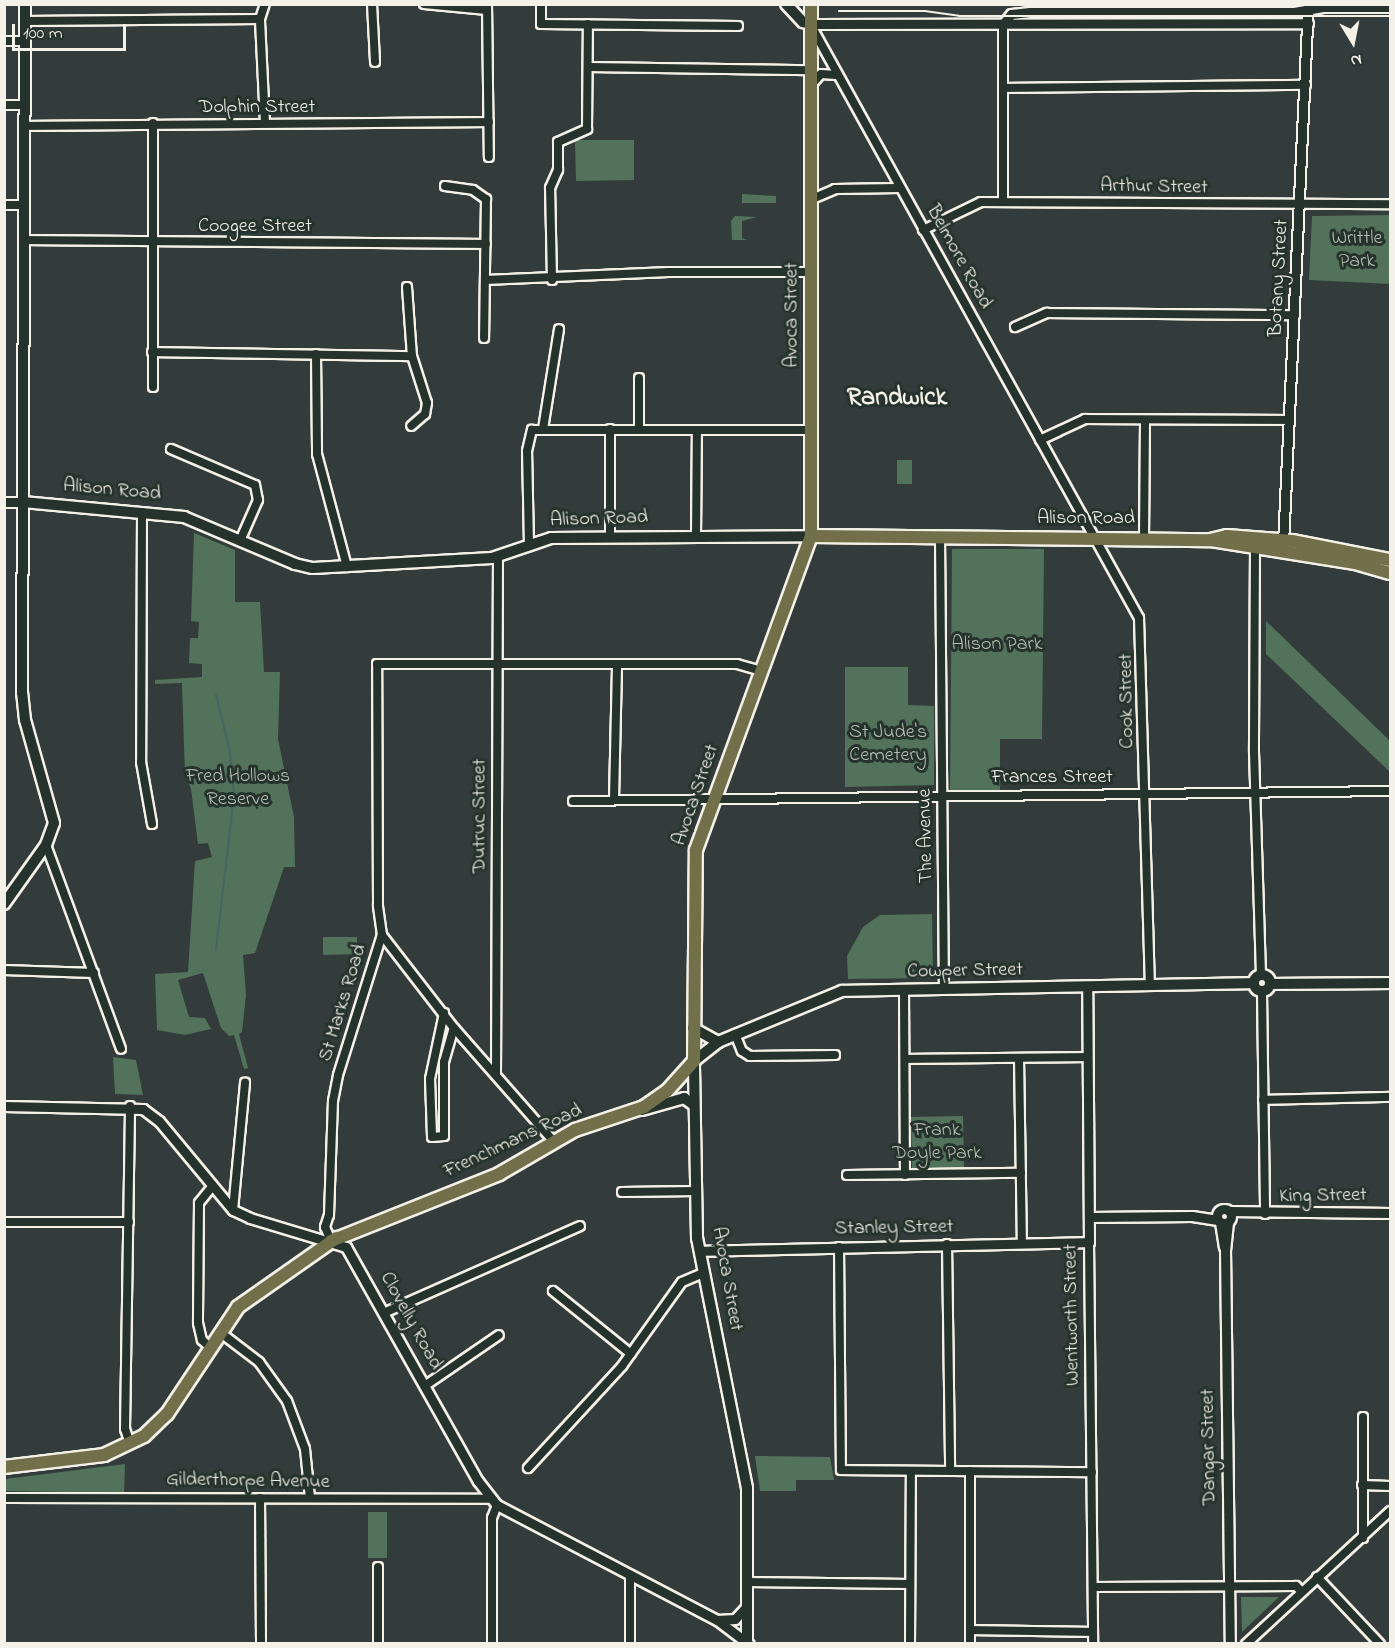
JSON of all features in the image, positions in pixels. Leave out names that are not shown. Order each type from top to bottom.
[{"type":"main road","points":[[4,904],[46,845],[53,829],[54,815],[23,707],[25,4]]},
{"type":"main road","name":"Belmore Road","points":[[786,4],[803,22],[812,24]]},
{"type":"main road","name":"Avoca Street","points":[[747,1643],[747,1482],[699,1251],[693,1028],[695,855],[713,798],[811,536],[811,4]]},
{"type":"main road","name":"Alison Road","points":[[23,502],[142,512],[190,519],[303,567],[347,567],[498,556],[551,538],[610,536],[1093,536],[1210,540],[1254,549],[1283,547],[1390,560]]},
{"type":"main road","name":"Alison Road","points":[[1210,540],[1227,536],[1355,563],[1390,573]]},
{"type":"main road","points":[[1257,979],[1266,988],[1390,982]]},
{"type":"main road","name":"Cowper Street","points":[[694,1061],[718,1042],[842,992],[1150,986],[1257,979]]},
{"type":"main road","points":[[693,1028],[718,1042]]},
{"type":"main road","name":"Frenchmans Road","points":[[4,1467],[98,1456],[130,1444],[167,1414],[238,1307],[331,1242],[402,1210],[499,1174],[575,1131],[631,1112],[659,1098],[694,1061]]},
{"type":"main road","points":[[631,1112],[684,1098],[694,1105]]},
{"type":"street","points":[[265,4],[260,19],[265,123]]},
{"type":"street","points":[[372,4],[375,62]]},
{"type":"street","points":[[424,4],[487,7],[489,157]]},
{"type":"street","points":[[541,4],[541,24],[738,26]]},
{"type":"street","name":"Botany Street","points":[[1283,547],[1296,315],[1308,7]]},
{"type":"street","points":[[1003,202],[1003,24],[1014,14],[1390,7]]},
{"type":"street","points":[[25,21],[260,19]]},
{"type":"street","points":[[812,24],[1308,23]]},
{"type":"street","points":[[552,280],[550,188],[558,170],[558,142],[584,134],[588,127],[588,24]]},
{"type":"street","name":"Belmore Road","points":[[812,24],[837,76],[1093,536]]},
{"type":"street","points":[[4,41],[25,41]]},
{"type":"street","points":[[588,67],[812,70]]},
{"type":"street","points":[[812,84],[824,72],[837,76]]},
{"type":"street","points":[[1003,88],[1306,85]]},
{"type":"street","points":[[4,105],[24,105]]},
{"type":"street","name":"Dolphin Street","points":[[24,126],[153,123],[489,122]]},
{"type":"street","points":[[153,123],[153,387]]},
{"type":"street","points":[[445,186],[483,195],[486,244],[484,338]]},
{"type":"street","points":[[812,199],[835,189],[899,188]]},
{"type":"street","name":"Arthur Street","points":[[923,230],[973,203],[1390,204]]},
{"type":"street","points":[[4,205],[24,205]]},
{"type":"street","name":"Coogee Street","points":[[24,240],[486,244]]},
{"type":"street","points":[[485,280],[552,280],[658,272],[812,272]]},
{"type":"street","points":[[407,287],[412,356],[427,403],[425,414],[411,426]]},
{"type":"street","points":[[1015,327],[1047,313],[1296,315]]},
{"type":"street","points":[[543,429],[559,329]]},
{"type":"street","points":[[152,352],[412,356]]},
{"type":"street","points":[[316,354],[314,436],[347,567]]},
{"type":"street","points":[[639,378],[639,430]]},
{"type":"street","points":[[1040,440],[1078,420],[1290,420]]},
{"type":"street","points":[[1144,538],[1145,420]]},
{"type":"street","points":[[610,429],[610,536]]},
{"type":"street","points":[[529,545],[527,451],[532,430],[812,430]]},
{"type":"street","points":[[696,536],[697,431]]},
{"type":"street","points":[[171,448],[255,485],[258,500],[240,541]]},
{"type":"street","name":"Alison Road","points":[[4,502],[23,502]]},
{"type":"street","points":[[142,512],[141,762],[152,824]]},
{"type":"street","name":"Cook Street","points":[[1093,536],[1142,628],[1150,986]]},
{"type":"street","name":"The Avenue","points":[[940,537],[944,990]]},
{"type":"street","points":[[1254,549],[1257,979]]},
{"type":"street","name":"Dutruc Street","points":[[496,1075],[498,556]]},
{"type":"street","name":"St Marks Road","points":[[331,1242],[325,1227],[338,1075],[382,935],[378,905],[376,664],[497,664]]},
{"type":"street","points":[[497,664],[737,664],[762,671]]},
{"type":"street","points":[[614,799],[617,664]]},
{"type":"street","name":"Frances Street","points":[[573,801],[942,794],[1145,794],[1257,790],[1390,791]]},
{"type":"street","points":[[46,845],[121,1049]]},
{"type":"street","points":[[382,935],[454,1028],[554,1143]]},
{"type":"street","points":[[4,970],[94,973]]},
{"type":"street","name":"Wentworth Street","points":[[1087,987],[1094,1644]]},
{"type":"street","points":[[1261,1214],[1266,988]]},
{"type":"street","points":[[904,991],[905,1175]]},
{"type":"street","points":[[444,1013],[430,1079],[432,1137],[444,1136],[444,1062],[454,1028]]},
{"type":"street","points":[[735,1035],[742,1051],[750,1056],[835,1055]]},
{"type":"street","points":[[905,1059],[1087,1057]]},
{"type":"street","points":[[1019,1058],[1022,1242]]},
{"type":"street","points":[[233,1209],[245,1083]]},
{"type":"street","points":[[1263,1100],[1390,1097]]},
{"type":"street","name":"Clovelly Road","points":[[4,1106],[130,1107],[153,1115],[211,1188],[233,1209],[250,1218],[346,1247],[354,1255],[494,1502]]},
{"type":"street","points":[[130,1107],[125,1429],[130,1444]]},
{"type":"street","points":[[847,1175],[1021,1173]]},
{"type":"street","points":[[211,1188],[199,1203],[198,1323],[202,1340],[211,1348]]},
{"type":"street","points":[[622,1192],[696,1191]]},
{"type":"street","name":"King Street","points":[[1089,1217],[1224,1218],[1261,1214],[1390,1213]]},
{"type":"street","name":"Dangar Street","points":[[1224,1218],[1230,1644]]},
{"type":"street","points":[[4,1222],[129,1222]]},
{"type":"street","points":[[386,1312],[580,1226]]},
{"type":"street","name":"Stanley Street","points":[[699,1251],[1089,1242]]},
{"type":"street","points":[[947,1245],[950,1471]]},
{"type":"street","points":[[839,1247],[841,1470],[1092,1472]]},
{"type":"street","points":[[528,1468],[631,1354],[682,1282],[704,1273]]},
{"type":"street","points":[[553,1291],[631,1354]]},
{"type":"street","points":[[221,1333],[259,1362],[287,1401],[305,1449],[310,1498]]},
{"type":"street","points":[[426,1385],[499,1335]]},
{"type":"street","points":[[1363,1417],[1363,1538]]},
{"type":"street","points":[[910,1644],[911,1470]]},
{"type":"street","points":[[970,1471],[972,1630],[970,1644]]},
{"type":"street","points":[[1362,1485],[1390,1486]]},
{"type":"street","name":"Gilderthorpe Avenue","points":[[4,1498],[310,1498],[494,1502]]},
{"type":"street","points":[[260,1498],[261,1644]]},
{"type":"street","points":[[492,1644],[494,1502],[717,1620],[747,1643]]},
{"type":"street","points":[[1246,1644],[1390,1511]]},
{"type":"street","points":[[378,1567],[378,1644]]},
{"type":"street","points":[[630,1575],[630,1644]]},
{"type":"street","points":[[1317,1576],[1380,1644]]},
{"type":"street","points":[[747,1582],[910,1584]]},
{"type":"street","points":[[1093,1587],[1296,1586],[1301,1591]]},
{"type":"street","points":[[717,1620],[735,1619],[746,1607]]},
{"type":"street","points":[[972,1630],[1094,1632]]},
{"type":"green space","points":[[575,140],[634,140],[634,180],[576,181]]},
{"type":"green space","points":[[742,194],[776,196],[776,203],[742,203]]},
{"type":"green space","name":"Writtle Park","points":[[1390,215],[1390,284],[1309,280],[1312,216]]},
{"type":"green space","points":[[735,216],[757,217],[742,221],[742,238],[747,240],[732,240],[731,221]]},
{"type":"green space","points":[[897,460],[912,460],[912,484],[897,484]]},
{"type":"green space","name":"Fred Hollows Reserve","points":[[194,533],[235,550],[235,602],[260,602],[264,672],[280,672],[278,739],[294,817],[295,867],[284,867],[255,953],[243,955],[246,995],[242,1032],[239,1034],[248,1068],[244,1069],[234,1035],[229,1036],[221,1028],[203,973],[178,980],[189,1017],[205,1018],[211,1029],[185,1035],[157,1030],[155,974],[188,972],[195,861],[212,857],[208,843],[198,844],[191,789],[185,776],[182,683],[155,684],[155,680],[202,677],[202,664],[189,663],[190,638],[198,638],[199,622],[191,621]]},
{"type":"green space","name":"Alison Park","points":[[952,549],[1044,549],[1042,739],[1000,739],[1000,792],[950,791]]},
{"type":"green space","points":[[1266,621],[1390,741],[1390,772],[1266,654]]},
{"type":"green space","name":"St Jude's Cemetery","points":[[845,667],[908,667],[908,705],[934,706],[934,785],[845,787]]},
{"type":"green space","points":[[932,914],[933,978],[848,979],[847,956],[863,927],[880,915]]},
{"type":"green space","points":[[323,937],[357,937],[357,954],[323,955]]},
{"type":"green space","points":[[113,1057],[136,1060],[143,1095],[115,1094]]},
{"type":"green space","name":"Frank Doyle Park","points":[[963,1116],[964,1169],[912,1169],[911,1117]]},
{"type":"green space","points":[[755,1456],[830,1457],[834,1480],[796,1480],[796,1491],[760,1491]]},
{"type":"green space","points":[[125,1464],[124,1493],[5,1491],[5,1479]]},
{"type":"green space","points":[[368,1512],[387,1512],[387,1558],[368,1558]]},
{"type":"green space","points":[[1241,1597],[1279,1597],[1242,1632]]},
{"type":"waterway","points":[[216,695],[230,752],[234,795],[216,950]]},
{"type":"tram line","points":[[839,11],[925,11],[959,16],[1390,16]]},
{"type":"district","name":"Randwick","points":[[897,399]]}]
